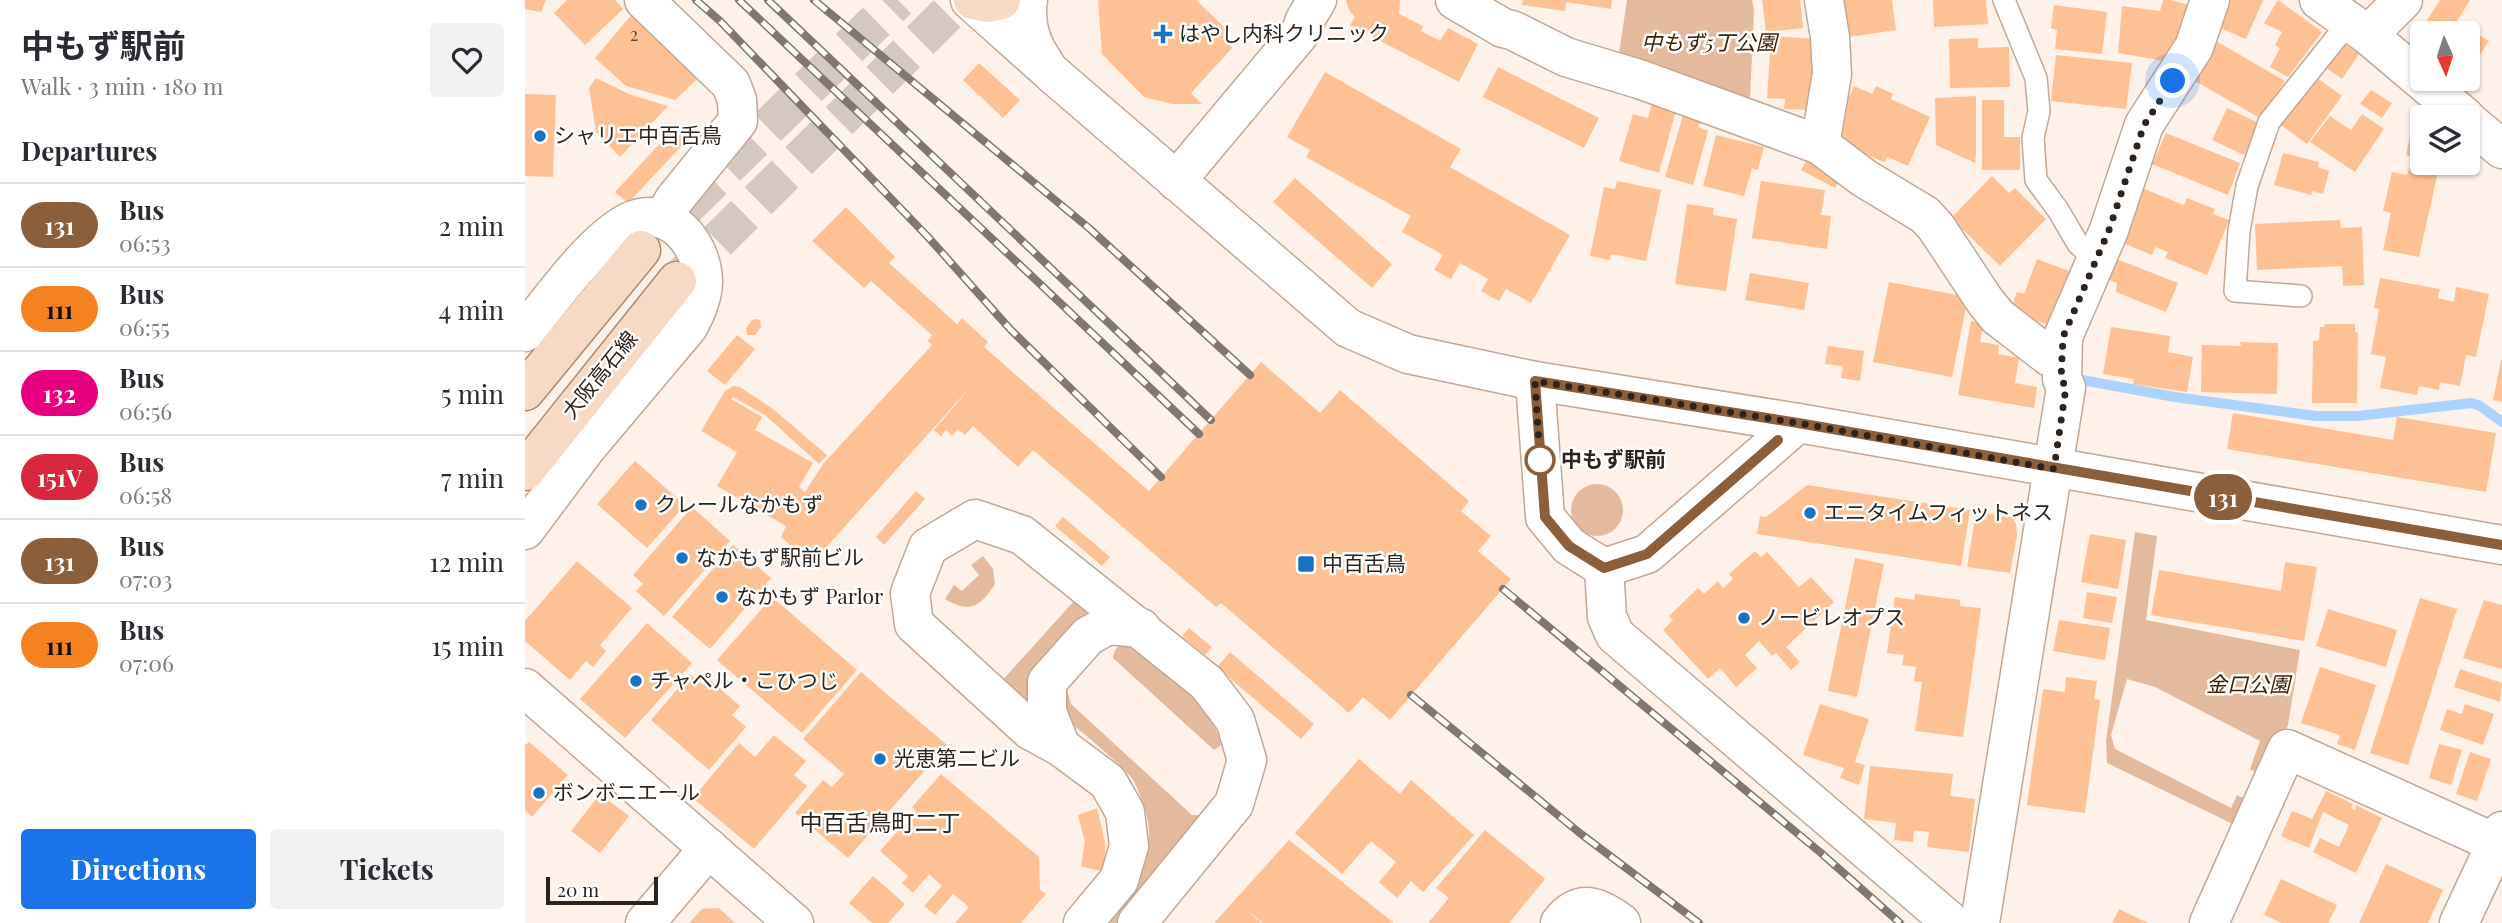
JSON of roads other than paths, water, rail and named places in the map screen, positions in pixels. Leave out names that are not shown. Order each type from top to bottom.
[{"type":"main road","points":[[971,0],[988,3],[1000,0]]},
{"type":"main road","points":[[525,391],[642,250]]},
{"type":"main road","name":"大阪高石線","points":[[525,471],[677,281]]},
{"type":"street","points":[[644,0],[731,84],[737,100],[738,121],[674,200],[663,219]]},
{"type":"street","points":[[971,0],[1055,76],[1348,328],[1408,354],[1535,381],[1798,423],[2502,545]]},
{"type":"street","points":[[1028,0],[1027,17],[1032,42],[1055,76]]},
{"type":"street","points":[[1176,181],[1300,33],[1317,0]]},
{"type":"street","points":[[1455,0],[1503,28],[1566,57],[1641,80],[1820,145],[1864,178],[1925,215],[1998,317],[2050,357],[2062,362]]},
{"type":"street","points":[[1820,145],[1832,74],[1831,37],[1824,0]]},
{"type":"street","points":[[1980,923],[2066,387],[2061,379],[2063,337],[2109,230],[2144,125],[2194,47],[2210,0]]},
{"type":"street","points":[[2345,19],[2403,0]]},
{"type":"street","points":[[2345,19],[2450,105]]},
{"type":"street","points":[[2480,130],[2502,149]]},
{"type":"street","points":[[525,332],[608,236],[639,218],[656,216],[663,219],[685,234],[698,254],[703,282],[697,310],[688,327],[587,447],[525,530]]},
{"type":"street","points":[[1535,381],[1545,517],[1569,546],[1604,568]]},
{"type":"street","points":[[1604,568],[1647,554],[1798,423]]},
{"type":"street","points":[[1083,923],[1119,880],[1129,846],[1125,812],[1108,782],[1061,747],[1030,730],[914,624],[910,593],[928,547],[975,519],[1022,534],[1207,683],[1235,720],[1247,760],[1234,804],[1137,923]]},
{"type":"street","points":[[1604,568],[1607,617],[1615,635],[1952,923]]},
{"type":"street","points":[[1061,747],[1047,712],[1047,682],[1088,636],[1108,625],[1141,628]]},
{"type":"street","points":[[525,688],[795,923]]},
{"type":"street","points":[[2209,923],[2287,749],[2500,840],[2459,923]]},
{"type":"street","points":[[645,923],[709,848]]},
{"type":"street","points":[[1560,923],[1569,912],[1584,906],[1602,910],[1621,923]]},
{"type":"lane","points":[[2004,0],[2036,78],[2039,111],[2033,138],[2036,180],[2078,244],[2096,260]]},
{"type":"lane","points":[[2301,296],[2235,291],[2239,231],[2247,186],[2269,122],[2345,19]]},
{"type":"waterway","points":[[2071,378],[2175,397],[2316,416],[2358,416],[2471,403],[2480,406],[2502,422]]},
{"type":"tunnel","points":[[686,207],[898,0]]},
{"type":"tunnel","points":[[677,281],[961,0]]},
{"type":"railway","points":[[696,0],[720,21],[928,237],[1010,329],[1161,477]]},
{"type":"railway","points":[[739,0],[1199,434]]},
{"type":"railway","points":[[768,0],[1211,420]]},
{"type":"railway","points":[[814,0],[1090,229],[1250,375]]},
{"type":"railway","points":[[1503,589],[1821,853],[1900,923]]},
{"type":"railway","points":[[1411,695],[1581,834],[1699,923]]},
{"type":"place","name":"はやし内科クリニック","points":[[1163,34]]},
{"type":"place","name":"シャリエ中百舌鳥","points":[[540,136]]},
{"type":"place","name":"中もず駅前","points":[[1540,460]]},
{"type":"place","name":"クレールなかもず","points":[[641,505]]},
{"type":"place","name":"エニタイムフィットネス","points":[[1810,513]]},
{"type":"place","name":"なかもず駅前ビル","points":[[682,558]]},
{"type":"place","name":"中百舌鳥","points":[[1306,564]]},
{"type":"place","name":"なかもず Parlor","points":[[722,597]]},
{"type":"place","name":"ノービレオプス","points":[[1744,618]]},
{"type":"place","name":"チャペル・こひつじ","points":[[636,681]]},
{"type":"place","name":"光恵第二ビル","points":[[880,759]]},
{"type":"place","name":"ボンボニエール","points":[[539,793]]},
{"type":"district","name":"中百舌鳥町二丁","points":[[880,823]]},
{"type":"park label","name":"中もず5丁公園","points":[[1709,43]]},
{"type":"park label","name":"金口公園","points":[[2248,685]]}]
